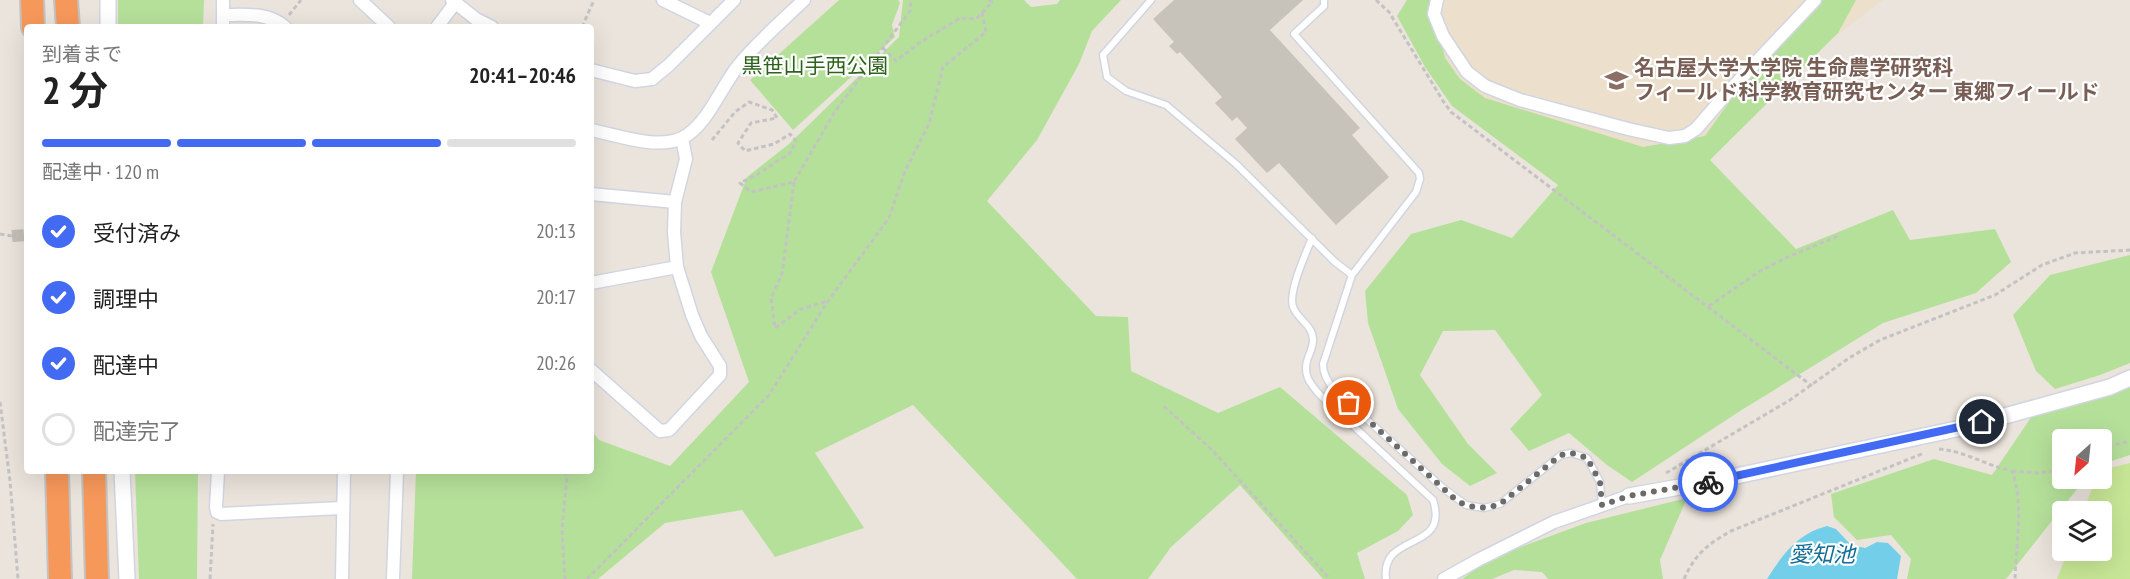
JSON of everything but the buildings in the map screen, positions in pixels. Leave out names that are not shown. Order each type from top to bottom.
[{"type":"highway","points":[[32,0],[33,24]]},
{"type":"highway","points":[[66,0],[68,24]]},
{"type":"highway","points":[[57,474],[60,579]]},
{"type":"highway","points":[[94,474],[98,579]]},
{"type":"street","points":[[108,0],[108,24]]},
{"type":"street","points":[[223,0],[223,21],[258,15],[270,17],[281,24]]},
{"type":"street","points":[[360,0],[386,24]]},
{"type":"street","points":[[663,0],[710,23]]},
{"type":"street","points":[[594,71],[635,81],[652,79],[734,0]]},
{"type":"street","points":[[594,131],[654,143],[682,138],[700,123],[738,65],[804,0]]},
{"type":"street","points":[[1437,0],[1434,14],[1443,36],[1467,72],[1485,86],[1520,100],[1670,138],[1685,136],[1696,129],[1815,0]]},
{"type":"street","points":[[438,24],[454,2],[486,24]]},
{"type":"street","points":[[594,373],[660,431],[669,430],[720,375],[720,366],[704,341],[692,315],[677,267],[674,232],[675,202],[686,159],[682,138]]},
{"type":"street","points":[[594,194],[675,202]]},
{"type":"street","points":[[594,282],[677,267]]},
{"type":"street","points":[[1444,579],[1554,522],[1629,496],[1713,481],[1961,428],[2110,387],[2130,378]]},
{"type":"street","points":[[122,474],[127,579]]},
{"type":"street","points":[[218,474],[216,507],[217,512],[221,514],[342,508]]},
{"type":"street","points":[[342,579],[344,474]]},
{"type":"street","points":[[393,579],[397,474]]},
{"type":"lane","points":[[1151,0],[1103,55],[1107,77],[1126,91],[1166,105],[1236,164],[1335,262],[1352,275]]},
{"type":"lane","points":[[1324,0],[1324,6],[1294,34],[1419,173],[1420,179],[1416,192],[1352,275],[1323,364],[1325,375],[1333,389],[1443,489],[1466,505],[1484,508],[1500,504],[1561,455],[1571,453],[1587,458],[1600,482],[1602,505]]},
{"type":"lane","points":[[1312,238],[1295,282],[1292,303],[1293,309],[1312,332],[1313,339],[1305,366],[1307,379],[1320,395],[1432,500],[1436,510],[1433,529],[1389,558],[1386,564],[1386,579]]},
{"type":"path","points":[[284,24],[301,0]]},
{"type":"path","points":[[583,24],[594,0]]},
{"type":"path","points":[[828,301],[801,309],[775,328],[771,298],[782,274],[794,182],[834,113],[910,11],[911,0]]},
{"type":"path","points":[[1376,0],[1389,12],[1451,112],[1812,386]]},
{"type":"path","points":[[883,48],[896,61],[919,43],[960,18],[976,19],[992,1]]},
{"type":"path","points":[[587,579],[769,395],[828,301],[889,218],[904,171],[929,124],[943,67],[986,32],[982,13]]},
{"type":"path","points":[[712,140],[735,112],[749,102],[771,110],[777,117],[752,123],[738,143],[745,151],[774,144],[790,134],[796,141],[790,153],[740,183],[751,192],[794,182]]},
{"type":"path","points":[[0,234],[12,236]]},
{"type":"path","points":[[1709,306],[1757,273],[1783,259],[1838,236]]},
{"type":"path","points":[[1666,473],[1781,406],[1849,358],[1880,340],[1995,295],[2042,265],[2075,253],[2130,250]]},
{"type":"path","points":[[0,402],[10,481],[18,579]]},
{"type":"path","points":[[1164,406],[1212,450],[1330,579]]},
{"type":"path","points":[[2112,446],[2130,441]]},
{"type":"path","points":[[1936,448],[1955,450],[2012,471],[2052,472]]},
{"type":"path","points":[[1684,579],[1696,557],[1708,544],[1731,531],[1927,452]]},
{"type":"path","points":[[2012,471],[2017,483],[2018,506],[2015,579]]},
{"type":"path","points":[[565,579],[562,530],[566,474]]},
{"type":"path","points":[[210,579],[214,521],[217,512]]},
{"type":"shaded area","name":"名古屋大学大学院 生命農学研究科 フィールド科学教育研究センター 東郷フィールド","points":[[1428,0],[1883,0],[1662,169],[1469,102],[1436,59]]},
{"type":"green space","points":[[118,0],[204,0],[203,24],[118,24]]},
{"type":"green space","name":"黒笹山手西公園","points":[[839,0],[898,0],[900,3],[892,25],[895,37],[793,130],[750,80]]},
{"type":"green space","points":[[903,0],[1024,0],[1031,7],[1057,4],[1060,0],[1121,0],[1092,31],[1079,64],[1037,140],[987,201],[1096,316],[1128,317],[1131,371],[1218,413],[1280,387],[1407,495],[1413,515],[1398,531],[1357,553],[1365,579],[1323,579],[1240,485],[1171,547],[1148,579],[1077,579],[913,405],[815,453],[864,528],[775,557],[742,510],[665,523],[598,579],[412,579],[416,474],[594,474],[594,434],[599,440],[670,466],[749,382],[711,272],[747,177],[789,144],[899,37]]},
{"type":"green space","points":[[1407,0],[1432,0],[1445,58],[1460,79],[1485,98],[1643,147],[1705,136],[1744,81],[1814,0],[1856,0],[1838,33],[1710,160],[1796,249],[1893,210],[1910,240],[1995,229],[2011,262],[1976,293],[1883,323],[1740,411],[1632,482],[1607,465],[1569,433],[1529,451],[1510,429],[1542,395],[1495,330],[1443,331],[1420,375],[1468,444],[1497,473],[1470,486],[1442,464],[1398,409],[1368,323],[1365,291],[1411,234],[1461,220],[1512,238],[1558,185],[1452,106],[1425,67],[1397,16]]},
{"type":"green space","points":[[2130,255],[2130,363],[2055,389],[2036,371],[2013,315],[2050,275]]},
{"type":"green space","points":[[2130,386],[2130,455],[2112,461],[2112,429],[2052,429],[2052,489],[2077,489],[2068,501],[2052,501],[2052,521],[2006,579],[1907,579],[1911,559],[1891,535],[1857,540],[1834,517],[1831,494],[1934,459],[1992,475],[2034,413]]},
{"type":"green space","points":[[2130,463],[2130,579],[2057,579],[2064,561],[2112,561],[2112,501],[2087,501],[2092,489],[2112,489],[2112,468]]},
{"type":"green space","points":[[135,474],[198,474],[197,579],[139,579]]},
{"type":"green space","points":[[1687,498],[1660,560],[1663,579],[1548,579],[1542,572],[1514,570],[1492,579],[1462,579],[1491,558],[1586,523]]},
{"type":"water","name":"愛知池","points":[[1827,526],[1836,529],[1851,545],[1865,548],[1877,542],[1888,543],[1901,556],[1897,579],[1767,579],[1792,546],[1808,534]]},
{"type":"tunnel","points":[[12,236],[24,235]]},
{"type":"way so far","points":[[1349,403],[1457,501],[1475,508],[1500,504],[1561,455],[1571,453],[1587,458],[1600,482],[1602,505],[1629,496],[1708,482]]},
{"type":"place","name":"名古屋大学大学院 生命農学研究科 フィールド科学教育研究センター 東郷フィールド","points":[[1616,80]]},
{"type":"route","points":[[1708,482],[1982,422]]}]
